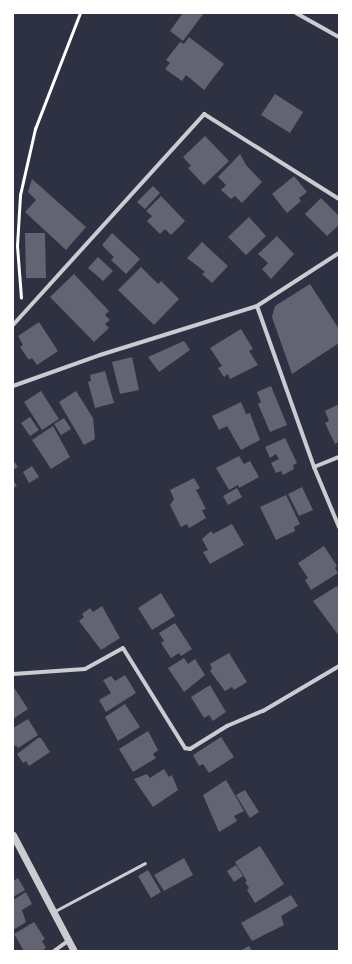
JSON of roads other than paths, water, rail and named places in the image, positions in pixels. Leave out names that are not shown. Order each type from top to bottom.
[{"type":"street","points":[[296,13],[339,37]]},
{"type":"street","points":[[13,325],[204,114],[339,199]]},
{"type":"street","points":[[13,386],[100,355],[257,306],[339,254]]},
{"type":"street","points":[[257,306],[314,467],[339,527]]},
{"type":"street","points":[[314,467],[339,458]]},
{"type":"street","points":[[13,674],[85,669],[123,648],[185,748],[190,749],[227,726],[263,711],[339,666]]},
{"type":"street","points":[[13,835],[74,951]]},
{"type":"street","points":[[54,951],[68,941]]},
{"type":"lane","points":[[53,912],[145,863]]}]
